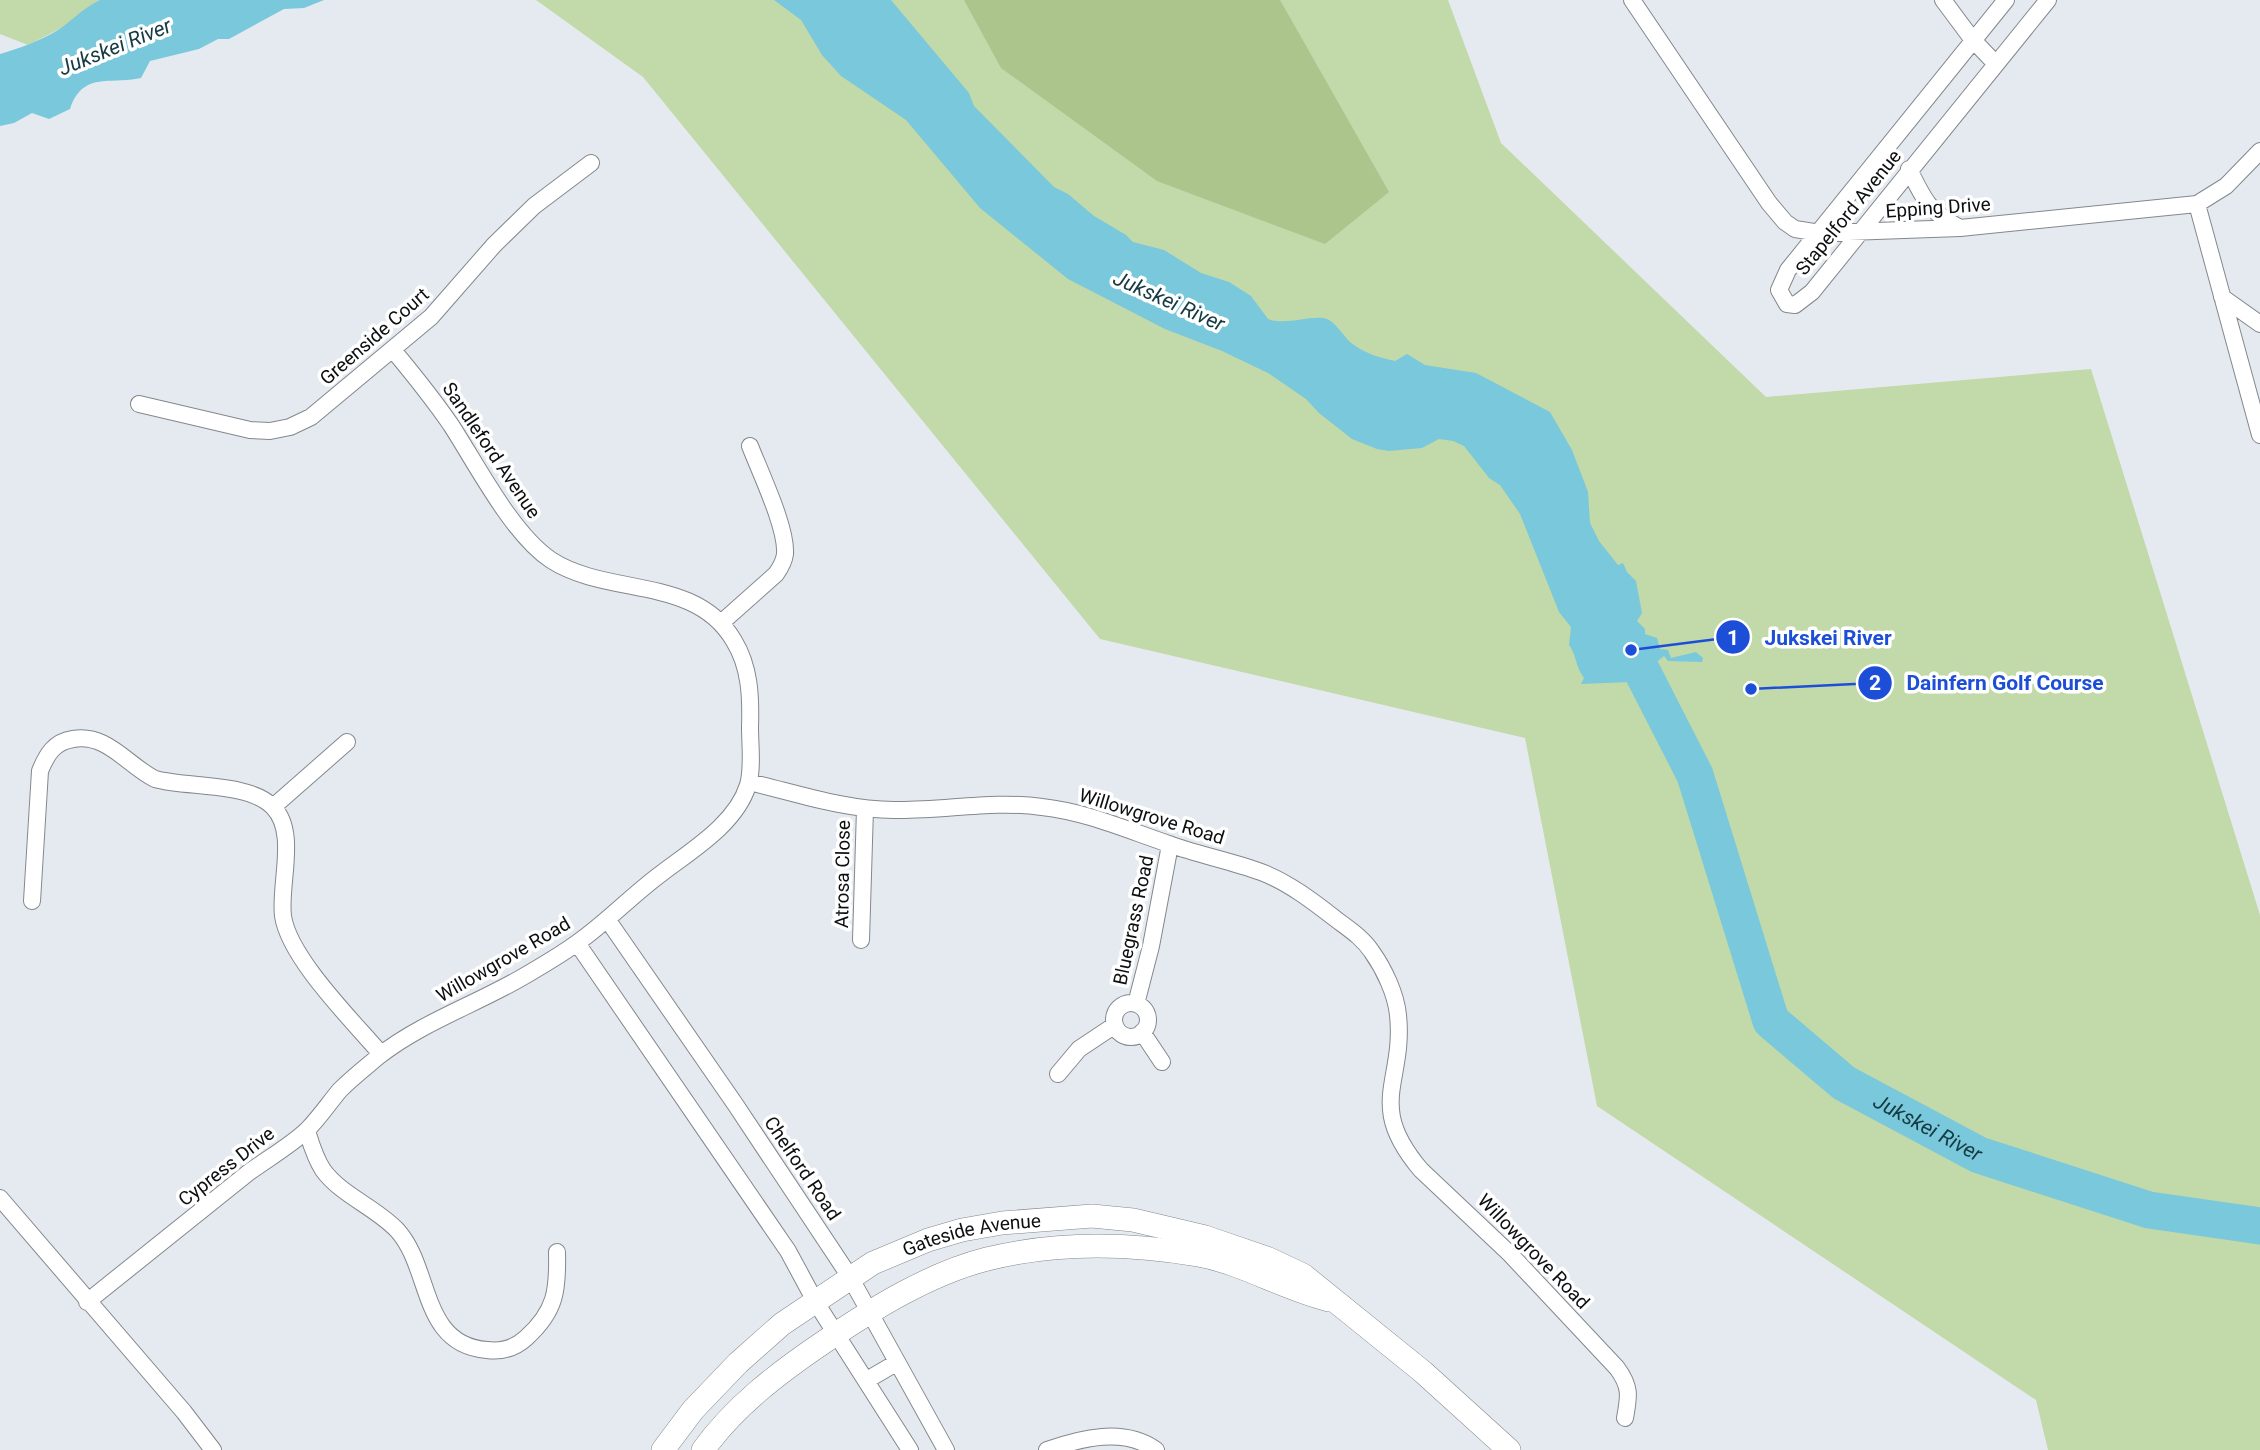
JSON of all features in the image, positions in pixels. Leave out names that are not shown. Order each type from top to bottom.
[{"type":"street","name":"Epping Drive","points":[[1632,0],[1777,214],[1795,229],[1821,233],[1960,228],[2197,204],[2226,186],[2260,151]]},
{"type":"street","points":[[1943,0],[1972,39],[1995,63]]},
{"type":"street","name":"Stapelford Avenue","points":[[2006,0],[1972,39],[1821,233],[1796,259],[1779,290],[1787,303],[1795,305],[1804,300],[2048,0]]},
{"type":"street","name":"Greenside Court","points":[[139,404],[250,430],[270,431],[290,427],[310,417],[329,404],[448,299],[515,223],[591,163]]},
{"type":"street","points":[[1909,169],[1929,207],[1937,215],[1960,228]]},
{"type":"street","points":[[2197,204],[2260,435]]},
{"type":"street","points":[[2222,298],[2260,324]]},
{"type":"street","name":"Sandleford Avenue","points":[[393,349],[442,413],[502,506],[548,558],[591,578],[666,593],[686,600],[721,623],[738,648],[748,676],[751,706],[749,782]]},
{"type":"street","points":[[721,623],[776,574],[782,566],[785,554],[785,542],[776,513],[751,446]]},
{"type":"street","points":[[32,901],[40,771],[54,746],[67,740],[82,737],[96,739],[108,745],[142,773],[155,779],[244,792],[261,798],[273,807],[282,820],[285,835],[282,902],[290,940],[303,962],[381,1054]]},
{"type":"street","points":[[273,807],[347,742]]},
{"type":"street","name":"Willowgrove Road","points":[[381,1054],[411,1035],[517,981],[577,943],[705,840],[740,803],[749,782],[865,809],[926,810],[1019,804],[1046,807],[1101,820],[1170,845],[1262,872],[1314,903],[1359,937],[1370,949],[1382,968],[1398,1012],[1399,1032],[1390,1097],[1390,1118],[1396,1135],[1420,1170],[1510,1254],[1617,1368],[1626,1381],[1629,1396],[1625,1418]]},
{"type":"street","name":"Atrosa Close","points":[[861,940],[865,809]]},
{"type":"street","name":"Bluegrass Road","points":[[1136,1004],[1151,946],[1170,845]]},
{"type":"street","name":"Chelford Road","points":[[607,919],[850,1277],[872,1312],[896,1363],[946,1450]]},
{"type":"street","points":[[577,943],[788,1251],[836,1334],[910,1450]]},
{"type":"street","points":[[1130,1003],[1142,1006],[1147,1016],[1148,1022],[1137,1036],[1124,1035],[1115,1025],[1114,1019],[1119,1008],[1130,1003]]},
{"type":"street","points":[[1058,1074],[1079,1049],[1115,1025]]},
{"type":"street","points":[[1142,1032],[1162,1062]]},
{"type":"street","name":"Cypress Drive","points":[[87,1302],[265,1160],[307,1130],[342,1088],[381,1054]]},
{"type":"street","points":[[307,1130],[316,1157],[335,1183],[386,1221],[406,1242],[415,1257],[435,1316],[449,1334],[463,1343],[480,1350],[499,1351],[520,1343],[538,1327],[552,1307],[558,1283],[557,1252]]},
{"type":"street","points":[[0,1198],[184,1412],[213,1450]]},
{"type":"street","name":"Gateside Avenue","points":[[663,1450],[693,1410],[738,1363],[782,1324],[850,1277],[903,1249],[962,1230],[1093,1216],[1133,1220],[1205,1237],[1269,1259],[1303,1275],[1413,1363],[1509,1450]]},
{"type":"street","name":"Gateside Avenue","points":[[704,1450],[745,1402],[766,1383],[836,1334],[872,1312],[950,1272],[985,1260],[1027,1251],[1079,1246],[1144,1247],[1202,1255],[1302,1293],[1338,1303]]},
{"type":"street","points":[[867,1380],[896,1363]]},
{"type":"street","points":[[1047,1450],[1093,1438],[1117,1437],[1139,1440],[1156,1450]]},
{"type":"green space","points":[[0,0],[116,0],[28,45],[0,34]]},
{"type":"green space","points":[[536,0],[1448,0],[1501,143],[1766,397],[2091,369],[2260,915],[2260,1450],[2048,1450],[2036,1400],[1597,1106],[1525,738],[1100,639],[643,77]]},
{"type":"green space","points":[[964,0],[1280,0],[1389,192],[1325,244],[1157,181],[1001,68]]},
{"type":"water","points":[[100,0],[324,0],[304,8],[284,9],[229,39],[218,39],[199,49],[150,61],[141,78],[90,84],[75,97],[70,109],[49,119],[32,113],[14,123],[0,126],[0,54],[51,34]]},
{"type":"water","points":[[774,0],[891,0],[969,93],[974,106],[1054,187],[1068,194],[1094,216],[1133,242],[1164,250],[1201,273],[1229,282],[1251,296],[1268,319],[1327,319],[1350,342],[1371,354],[1395,361],[1407,354],[1425,365],[1476,373],[1550,412],[1572,450],[1588,492],[1590,523],[1599,541],[1618,565],[1623,563],[1636,581],[1642,613],[1637,621],[1645,629],[1645,634],[1657,638],[1660,649],[1668,650],[1671,658],[1696,652],[1703,658],[1702,662],[1668,661],[1664,656],[1654,664],[1657,676],[1655,681],[1581,684],[1584,678],[1569,645],[1571,627],[1559,612],[1520,514],[1500,485],[1489,478],[1464,446],[1439,439],[1422,448],[1389,451],[1352,439],[1306,399],[1268,373],[1222,351],[1165,329],[1068,279],[980,208],[906,120],[841,76],[822,55],[801,20]]},
{"type":"waterway","name":"Jukskei River","points":[[1625,638],[1695,775],[1771,1021],[1844,1083],[1979,1155],[2149,1210],[2260,1226]]},
{"type":"place","name":"Jukskei River","points":[[1631,650]]},
{"type":"place","name":"Dainfern Golf Course","points":[[1751,689]]}]
